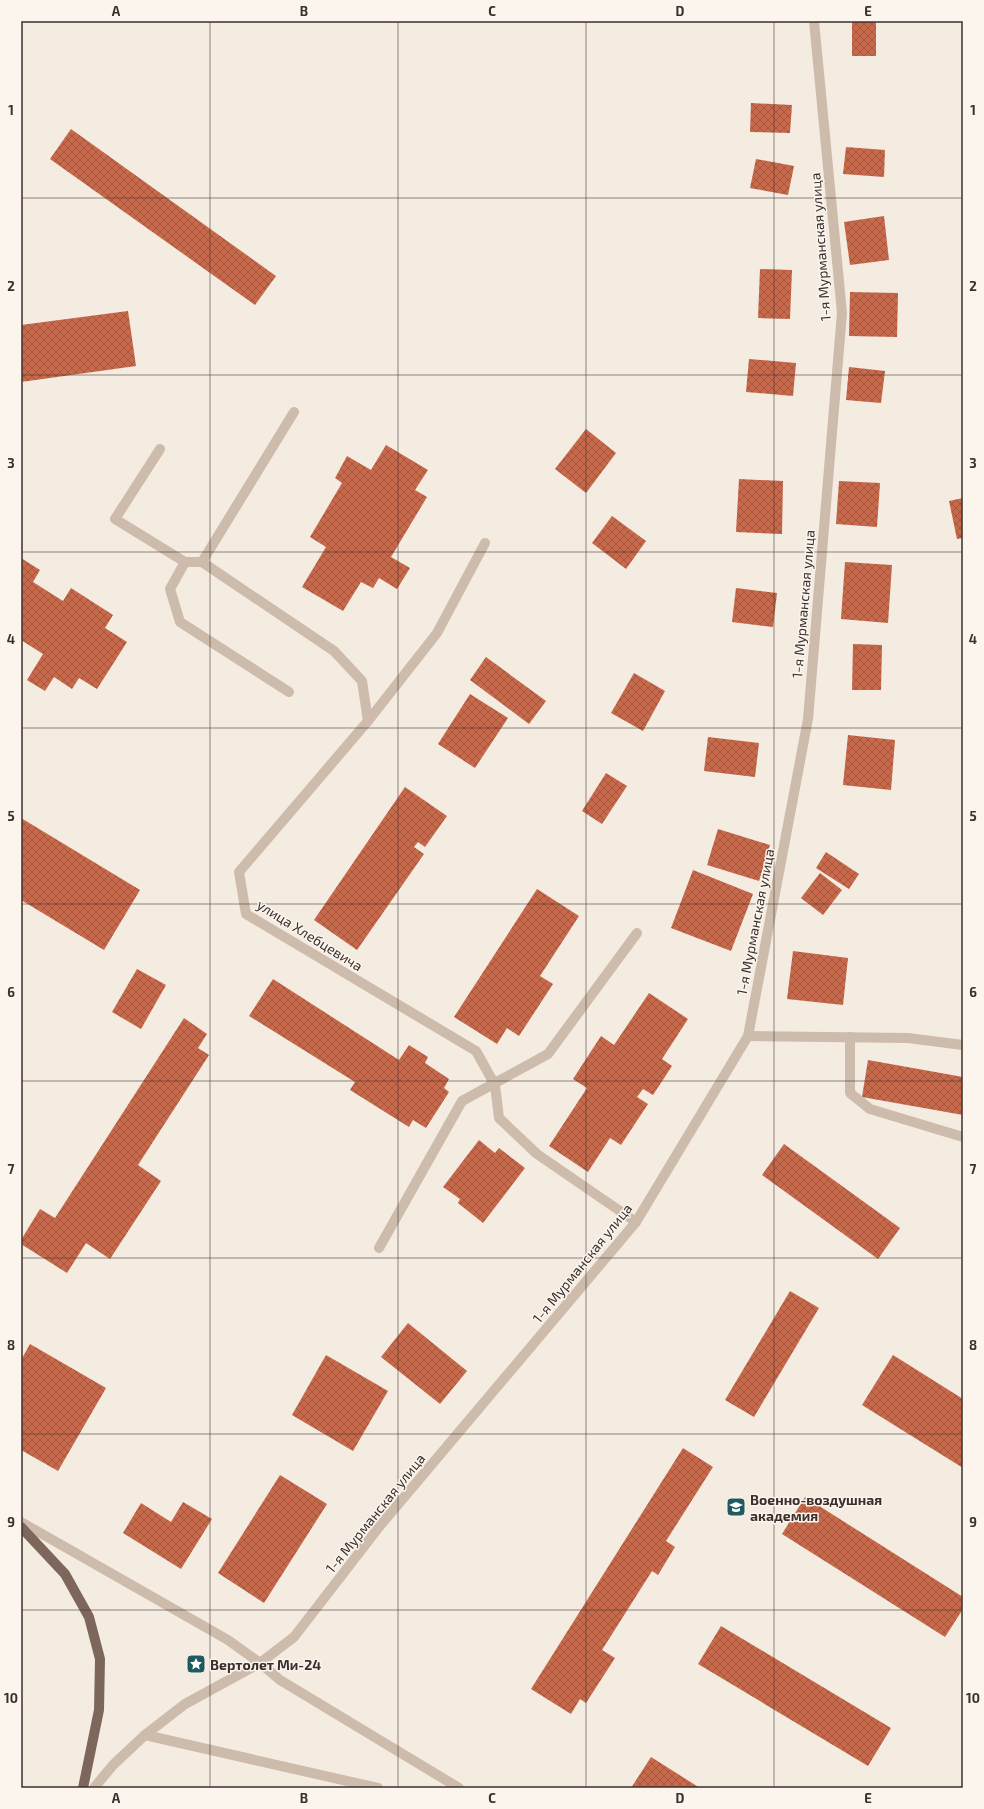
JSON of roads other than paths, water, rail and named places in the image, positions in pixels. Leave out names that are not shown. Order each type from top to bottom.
[{"type":"main road","points":[[21,1527],[65,1574],[89,1617],[100,1659],[99,1710],[83,1788]]},
{"type":"street","name":"1-я Мурманская улица","points":[[94,1788],[114,1765],[145,1735],[185,1704],[260,1663],[294,1638],[379,1527],[636,1222],[748,1036],[808,719],[842,313],[814,21]]},
{"type":"street","points":[[202,562],[294,412]]},
{"type":"street","points":[[160,449],[115,519],[185,562],[202,562],[334,650],[362,681],[368,721]]},
{"type":"street","name":"улица Хлебцевича","points":[[485,543],[437,633],[368,721],[239,872],[246,914],[476,1051],[495,1084],[499,1118],[537,1154],[636,1222]]},
{"type":"street","points":[[185,562],[170,589],[180,622],[289,692]]},
{"type":"street","points":[[379,1248],[462,1101],[548,1054],[637,933]]},
{"type":"street","points":[[748,1036],[908,1038],[963,1045]]},
{"type":"street","points":[[850,1037],[850,1093],[870,1109],[963,1137]]},
{"type":"street","points":[[21,1522],[228,1640],[260,1663],[280,1680],[459,1788]]},
{"type":"street","points":[[145,1735],[378,1788]]},
{"type":"place","name":"Военно-воздушная академия","points":[[736,1507]]},
{"type":"place","name":"Вертолет Ми-24","points":[[196,1664]]}]
